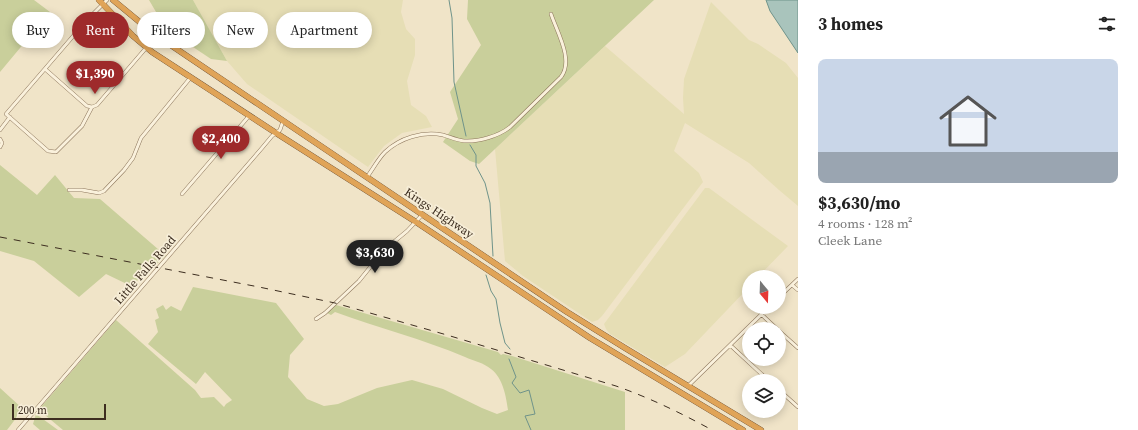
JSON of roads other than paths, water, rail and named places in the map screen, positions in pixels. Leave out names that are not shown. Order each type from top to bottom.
[{"type":"highway","name":"Kings Highway","points":[[113,0],[153,33],[422,215],[596,330],[761,430]]},
{"type":"highway","name":"Kings Highway","points":[[103,1],[137,40]]},
{"type":"highway","name":"Kings Highway","points":[[146,48],[249,116],[416,222],[590,338],[743,430]]},
{"type":"highway","points":[[590,338],[596,330]]},
{"type":"street","points":[[103,1],[6,114],[48,151],[56,152],[82,126],[92,107],[97,105],[146,48]]},
{"type":"street","points":[[367,178],[386,152],[397,143],[409,138],[431,134],[468,141],[502,133],[510,127],[561,77],[565,71],[566,63],[563,48],[550,14]]},
{"type":"street","points":[[45,69],[87,106],[92,107]]},
{"type":"street","points":[[69,190],[82,190],[98,193],[104,190],[124,170],[133,158],[139,142],[145,132],[191,77]]},
{"type":"street","points":[[182,194],[249,116]]},
{"type":"street","points":[[0,130],[10,117]]},
{"type":"street","name":"Little Falls Road","points":[[18,430],[267,142],[282,127],[283,122]]},
{"type":"street","points":[[0,139],[2,143],[0,146]]},
{"type":"street","points":[[316,319],[325,313],[359,281],[384,250],[422,215]]},
{"type":"street","points":[[786,291],[798,279]]},
{"type":"street","points":[[792,285],[798,290]]},
{"type":"street","points":[[688,386],[761,314],[770,322]]},
{"type":"street","points":[[786,337],[798,348]]},
{"type":"street","points":[[730,344],[762,374]]},
{"type":"street","points":[[786,396],[798,407]]},
{"type":"water","points":[[766,0],[798,0],[798,53],[770,11]]},
{"type":"waterway","points":[[449,0],[452,18],[454,82],[466,136]]},
{"type":"waterway","points":[[470,145],[476,155],[476,166],[485,183],[490,203],[493,256]]},
{"type":"waterway","points":[[486,275],[491,291],[496,299],[505,343],[510,349]]},
{"type":"waterway","points":[[509,359],[516,377],[512,383],[520,393],[529,390],[535,414],[525,416],[531,430]]},
{"type":"railway","points":[[0,237],[335,303],[616,386],[665,406],[712,430]]}]
